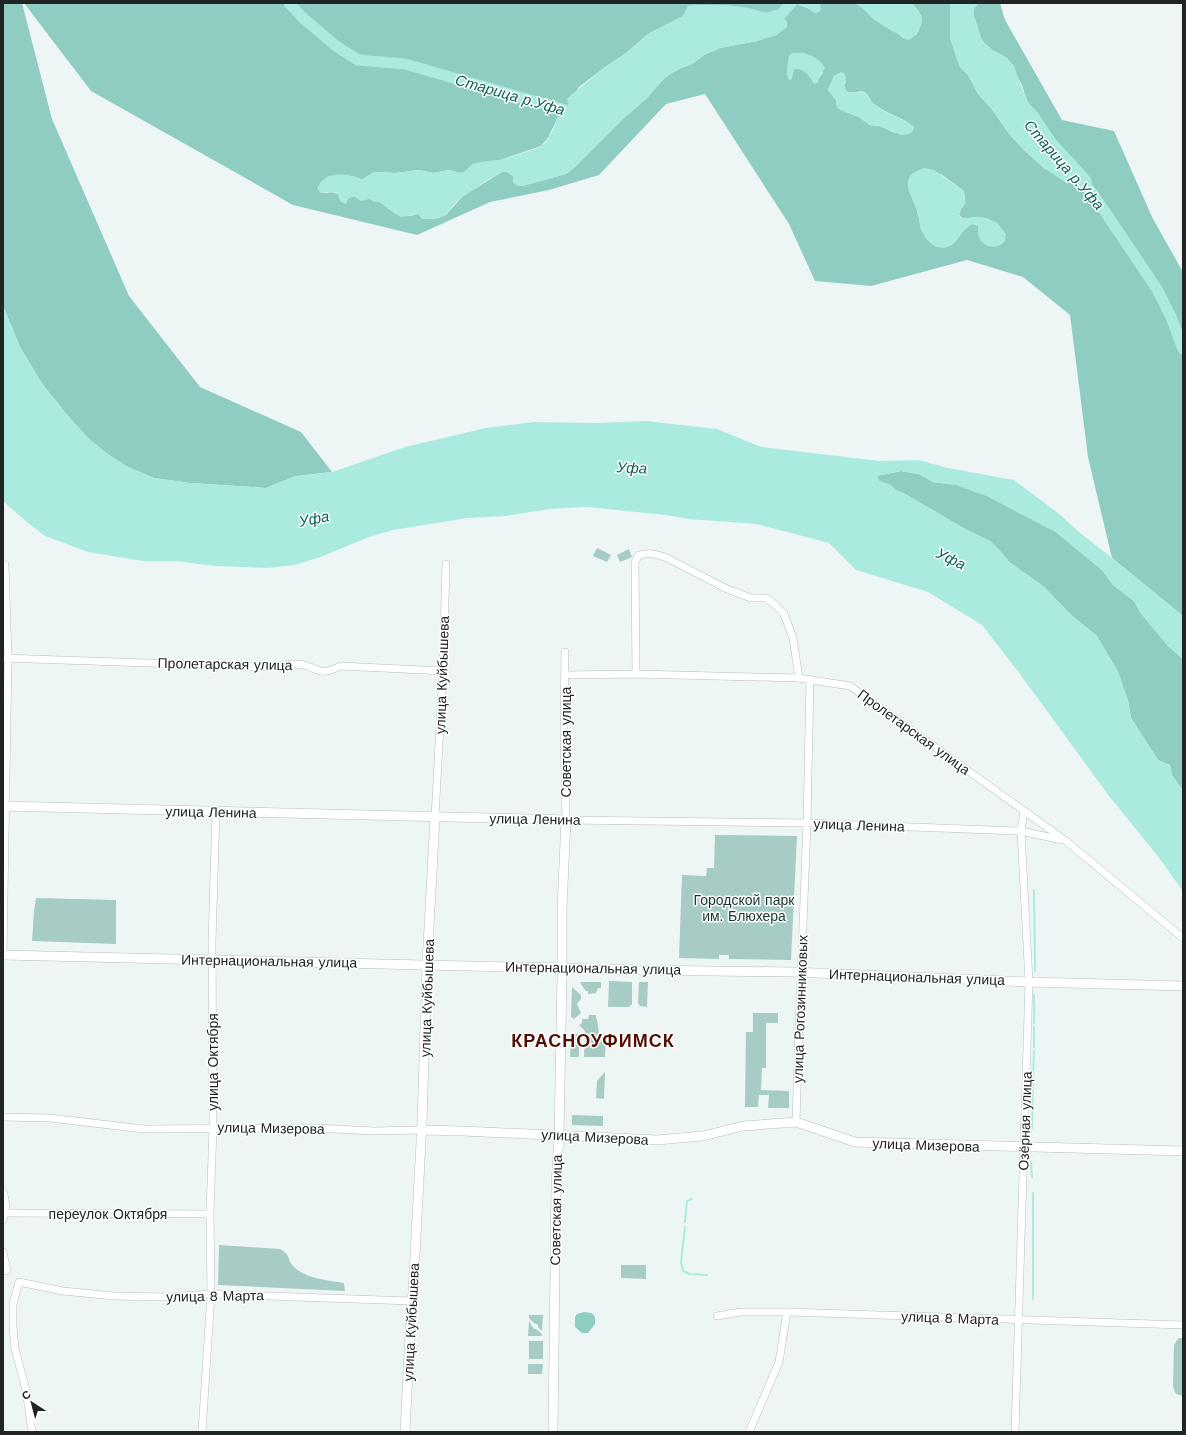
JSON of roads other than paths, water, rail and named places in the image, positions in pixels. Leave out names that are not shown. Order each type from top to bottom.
[{"type":"main road","name":"улица Ленина","points":[[4,806],[566,820]]},
{"type":"main road","name":"улица Куйбышева","points":[[405,1432],[421,1130],[427,964],[435,817]]},
{"type":"main road","name":"Советская улица","points":[[553,1432],[556,1181],[559,1136],[562,908],[566,820]]},
{"type":"main road","name":"Интернациональная улица","points":[[3,955],[802,973],[1029,982],[1183,986]]},
{"type":"main road","name":"улица Мизерова","points":[[421,1130],[463,1130],[657,1140],[703,1136],[743,1126],[796,1122],[856,1142],[1024,1148],[1183,1151]]},
{"type":"street","points":[[636,674],[635,562],[637,557],[641,554],[647,553],[661,555],[726,589],[751,598],[766,598],[772,602],[784,614],[793,638],[799,678]]},
{"type":"street","name":"улица Куйбышева","points":[[435,817],[443,671],[446,564]]},
{"type":"street","points":[[3,955],[5,658],[4,565]]},
{"type":"street","name":"Советская улица","points":[[565,652],[564,729],[566,820]]},
{"type":"street","name":"Пролетарская улица","points":[[5,658],[262,667],[297,664],[311,666],[316,671],[323,672],[340,666],[443,671]]},
{"type":"street","name":"Пролетарская улица","points":[[565,675],[636,674],[799,678],[850,686],[1066,841],[1183,938]]},
{"type":"street","name":"улица Рогозинниковых","points":[[796,1122],[798,1028],[802,973],[807,824],[810,680]]},
{"type":"street","name":"улица Октября","points":[[202,1432],[211,1294],[210,1214],[213,1128],[212,912],[216,811]]},
{"type":"street","name":"Озёрная улица","points":[[1015,1432],[1029,982],[1021,832],[1024,811]]},
{"type":"street","name":"улица Ленина","points":[[566,820],[807,824],[1021,832],[1066,841]]},
{"type":"street","name":"улица Мизерова","points":[[3,1117],[50,1118],[144,1129],[316,1128],[373,1131],[421,1130]]},
{"type":"street","points":[[3,1192],[5,1198],[4,1217]]},
{"type":"street","name":"переулок Октября","points":[[4,1217],[210,1214]]},
{"type":"street","points":[[3,1252],[7,1271]]},
{"type":"street","name":"улица 8 Марта","points":[[32,1432],[26,1390],[15,1348],[13,1326],[13,1304],[19,1282],[63,1291],[114,1296],[167,1297],[211,1294],[412,1301]]},
{"type":"street","name":"улица 8 Марта","points":[[717,1316],[741,1312],[787,1312],[1183,1325]]},
{"type":"street","points":[[749,1432],[779,1362],[787,1312]]},
{"type":"water","points":[[794,3],[820,3],[821,9],[819,12],[815,13]]},
{"type":"water","points":[[855,3],[912,3],[918,10],[922,20],[920,28],[914,36],[907,40],[875,20],[863,8]]},
{"type":"water","points":[[950,3],[978,3],[974,9],[974,16],[981,38],[985,44],[1007,58],[1014,66],[1027,101],[1038,113],[1056,140],[1091,178],[1091,186],[1088,188],[1082,184],[1065,182],[1044,168],[1010,135],[991,108],[978,94],[968,75],[960,67],[950,38]]},
{"type":"water","points":[[725,5],[756,10],[786,20],[787,25],[786,28],[777,35],[757,41],[720,48],[704,55],[692,64],[667,76],[648,97],[566,174],[522,186],[516,185],[513,182],[513,176],[507,172],[502,172],[464,196],[444,216],[432,219],[422,219],[418,214],[401,217],[380,202],[374,202],[370,199],[361,201],[354,196],[349,198],[346,204],[341,202],[337,193],[321,193],[318,189],[325,179],[337,175],[351,176],[362,180],[374,172],[396,173],[418,170],[433,173],[449,170],[460,173],[464,172],[473,164],[500,160],[541,146],[546,142],[553,130],[557,118],[563,114],[569,106],[567,99],[571,95],[608,65],[634,47],[648,34],[683,16],[688,6]]},
{"type":"water","points":[[792,53],[801,53],[819,60],[825,68],[817,83],[814,84],[804,71],[798,69],[794,69],[792,79],[789,80],[787,66]]},
{"type":"water","points":[[841,72],[844,73],[846,77],[844,85],[846,91],[851,93],[862,92],[867,94],[882,110],[914,127],[913,131],[910,134],[901,135],[880,126],[870,125],[859,117],[837,107],[836,100],[828,90],[834,76]]},
{"type":"water","points":[[924,168],[934,170],[964,191],[966,203],[961,209],[959,214],[960,217],[982,217],[996,222],[1005,235],[1003,243],[1000,246],[995,247],[985,245],[979,238],[978,226],[973,224],[964,230],[958,239],[950,246],[944,248],[937,247],[930,243],[921,230],[917,210],[908,185],[908,181],[912,174]]},
{"type":"water","name":"Уфа","points":[[3,306],[20,347],[43,385],[68,416],[87,437],[106,453],[126,466],[154,478],[190,483],[266,488],[296,476],[332,472],[405,447],[486,428],[534,422],[594,423],[646,421],[717,429],[761,447],[879,461],[919,460],[948,468],[1014,480],[1058,513],[1079,532],[1183,616],[1183,659],[1168,646],[1140,612],[1134,601],[1113,585],[1102,570],[1056,532],[987,496],[957,485],[933,482],[919,474],[901,471],[877,476],[879,481],[891,485],[895,490],[905,494],[965,529],[990,541],[1009,562],[1043,586],[1070,614],[1097,636],[1118,671],[1128,700],[1131,718],[1158,760],[1170,765],[1172,775],[1183,791],[1183,891],[1157,855],[1109,796],[1020,674],[982,625],[928,592],[856,570],[829,543],[756,524],[689,519],[666,515],[587,507],[550,509],[505,516],[467,518],[393,530],[369,537],[318,558],[294,565],[268,568],[215,566],[176,561],[143,561],[88,552],[45,536],[3,501]]},
{"type":"waterway","name":"Старица р.Уфа","points":[[289,3],[303,18],[336,46],[358,60],[405,64],[579,114]]},
{"type":"waterway","name":"Старица р.Уфа","points":[[761,20],[781,14],[791,3]]},
{"type":"waterway","name":"Старица р.Уфа","points":[[1078,177],[1093,194],[1157,289],[1171,317],[1183,349]]},
{"type":"waterway","points":[[1034,890],[1035,971]]},
{"type":"waterway","points":[[1034,995],[1034,1023]]},
{"type":"waterway","points":[[1034,1027],[1034,1047]]},
{"type":"waterway","points":[[1033,1079],[1034,1051]]},
{"type":"waterway","points":[[1032,1128],[1033,1084]]},
{"type":"waterway","points":[[1031,1163],[1032,1177]]},
{"type":"waterway","points":[[1033,1193],[1033,1299]]},
{"type":"waterway","points":[[685,1222],[687,1201],[692,1199]]},
{"type":"waterway","points":[[685,1227],[681,1262],[683,1271],[690,1274],[707,1275]]},
{"type":"district","name":"КРАСНОУФИМСК","points":[[593,1040]]},
{"type":"park label","name":"Городской парк им. Блюхера","points":[[744,908]]}]
